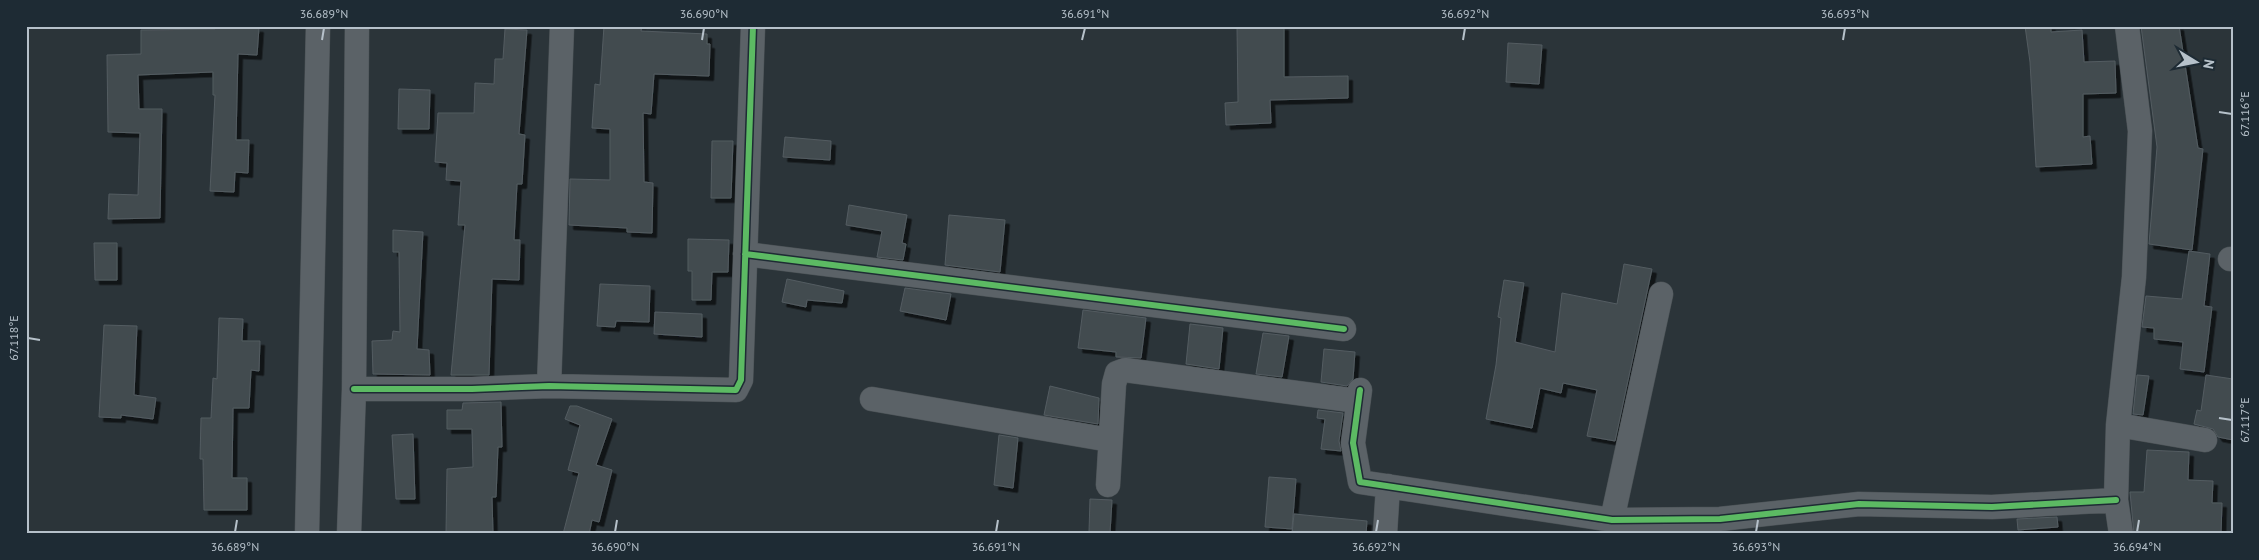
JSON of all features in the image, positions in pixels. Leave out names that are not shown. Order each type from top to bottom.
[{"type":"street","points":[[307,534],[318,26]]},
{"type":"street","points":[[349,534],[354,389],[357,26]]},
{"type":"street","points":[[549,386],[562,26]]},
{"type":"street","points":[[354,389],[472,389],[549,386],[736,390],[741,380],[752,26]]},
{"type":"street","points":[[2121,534],[2116,500],[2118,425],[2134,277],[2140,131],[2127,26]]},
{"type":"street","points":[[745,254],[1344,329]]},
{"type":"street","points":[[1612,520],[1661,294]]},
{"type":"street","points":[[1108,485],[1114,384],[1117,373],[1125,370],[1359,395],[1353,443],[1360,482],[1362,483],[1612,520],[1721,526],[1859,504],[1992,507],[2116,500]]},
{"type":"street","points":[[872,399],[1110,440]]},
{"type":"street","points":[[2118,425],[2206,440]]},
{"type":"street","points":[[1386,534],[1388,486]]},
{"type":"building","points":[[215,26],[259,28],[257,55],[238,54],[236,140],[249,140],[248,173],[235,172],[234,192],[210,191],[215,95],[213,95],[213,72],[138,75],[139,109],[162,109],[160,218],[108,219],[109,194],[138,195],[140,133],[108,132],[107,55],[141,54],[141,30],[215,29]]},
{"type":"building","points":[[604,26],[642,26],[641,31],[707,34],[707,44],[710,44],[709,76],[654,74],[651,114],[643,113],[644,182],[653,183],[652,233],[627,232],[627,228],[569,225],[570,179],[610,180],[610,129],[592,128],[595,84],[600,85]]},
{"type":"building","points":[[1237,26],[1284,26],[1284,77],[1348,76],[1348,98],[1270,100],[1271,123],[1226,125],[1225,103],[1238,102]]},
{"type":"building","points":[[2025,26],[2051,26],[2051,32],[2082,30],[2084,62],[2115,61],[2116,93],[2083,94],[2083,137],[2090,136],[2092,164],[2036,167],[2030,62]]},
{"type":"building","points":[[2141,26],[2179,26],[2198,148],[2203,149],[2192,250],[2149,244],[2157,147]]},
{"type":"building","points":[[505,29],[527,30],[519,134],[525,135],[522,184],[517,184],[514,240],[520,240],[519,280],[492,279],[489,375],[451,375],[465,225],[458,225],[461,181],[446,180],[447,163],[435,162],[438,113],[474,113],[475,83],[494,84],[495,59],[503,59]]},
{"type":"building","points":[[1508,43],[1542,45],[1539,84],[1506,82]]},
{"type":"building","points":[[399,89],[430,90],[429,129],[398,129]]},
{"type":"building","points":[[785,137],[831,141],[830,160],[783,157]]},
{"type":"building","points":[[712,141],[733,141],[731,198],[711,198]]},
{"type":"building","points":[[849,205],[907,215],[902,243],[906,244],[903,260],[877,257],[882,231],[846,225]]},
{"type":"building","points":[[949,215],[1005,220],[1000,272],[945,265]]},
{"type":"building","points":[[393,230],[423,232],[417,349],[429,350],[430,375],[373,374],[372,341],[392,340],[393,331],[400,332],[399,252],[393,252]]},
{"type":"building","points":[[688,239],[729,240],[728,272],[712,272],[711,300],[692,300],[692,271],[688,271]]},
{"type":"building","points":[[94,243],[117,243],[117,280],[95,280]]},
{"type":"building","points":[[2189,251],[2210,254],[2204,306],[2212,307],[2204,372],[2180,369],[2183,342],[2154,339],[2154,328],[2142,327],[2146,296],[2182,299]]},
{"type":"building","points":[[1624,264],[1652,269],[1615,441],[1587,436],[1597,390],[1563,383],[1561,393],[1540,388],[1532,428],[1486,419],[1496,365],[1501,318],[1498,317],[1504,280],[1524,283],[1515,342],[1555,352],[1562,293],[1617,304]]},
{"type":"building","points":[[787,279],[844,291],[842,303],[807,300],[806,307],[782,302]]},
{"type":"building","points":[[600,284],[650,286],[649,322],[616,321],[615,327],[597,326]]},
{"type":"building","points":[[905,288],[951,294],[946,320],[900,311]]},
{"type":"building","points":[[1083,310],[1146,318],[1141,358],[1116,357],[1116,352],[1078,348]]},
{"type":"building","points":[[655,312],[702,314],[702,337],[654,334]]},
{"type":"building","points":[[219,318],[243,319],[242,341],[260,341],[259,371],[251,370],[249,408],[233,408],[232,478],[247,478],[247,510],[204,510],[203,459],[200,459],[201,418],[211,418],[213,378],[217,379]]},
{"type":"building","points":[[1190,324],[1223,328],[1219,369],[1186,364]]},
{"type":"building","points":[[104,325],[137,326],[134,395],[156,398],[153,419],[121,415],[121,418],[99,417]]},
{"type":"building","points":[[1263,333],[1289,336],[1282,377],[1256,374]]},
{"type":"building","points":[[1324,349],[1355,352],[1353,379],[1347,386],[1321,382]]},
{"type":"building","points":[[2137,375],[2149,376],[2143,415],[2133,414]]},
{"type":"building","points":[[2206,375],[2233,379],[2233,440],[2218,437],[2213,429],[2194,424],[2197,410],[2201,411]]},
{"type":"building","points":[[1050,386],[1099,398],[1098,424],[1044,415]]},
{"type":"building","points":[[501,402],[502,447],[498,447],[496,497],[492,497],[493,534],[446,534],[447,469],[473,467],[472,429],[447,429],[447,410],[462,410],[463,403]]},
{"type":"building","points":[[570,406],[577,406],[612,419],[596,465],[612,470],[599,522],[592,520],[589,534],[563,534],[579,473],[568,470],[580,425],[565,419]]},
{"type":"building","points":[[1318,410],[1343,413],[1339,441],[1341,451],[1321,449],[1325,419],[1317,418]]},
{"type":"building","points":[[413,434],[415,499],[396,499],[392,435]]},
{"type":"building","points":[[999,435],[1018,438],[1013,488],[994,485]]},
{"type":"building","points":[[2147,450],[2189,452],[2188,480],[2213,481],[2212,503],[2222,503],[2221,534],[2134,534],[2130,492],[2144,492]]},
{"type":"building","points":[[1269,477],[1296,479],[1292,529],[1265,527]]},
{"type":"building","points":[[1090,499],[1112,500],[1110,533],[1089,532]]},
{"type":"building","points":[[1294,514],[1367,521],[1366,534],[1292,534]]},
{"type":"building","points":[[2057,517],[2058,527],[2018,530],[2017,519]]},
{"type":"cycle path","points":[[354,389],[472,389],[549,386],[736,390],[741,380],[753,26]]},
{"type":"cycle path","points":[[745,254],[1344,329]]},
{"type":"cycle path","points":[[1360,390],[1353,443],[1360,482],[1612,520],[1720,519],[1859,504],[1992,507],[2116,500]]}]
